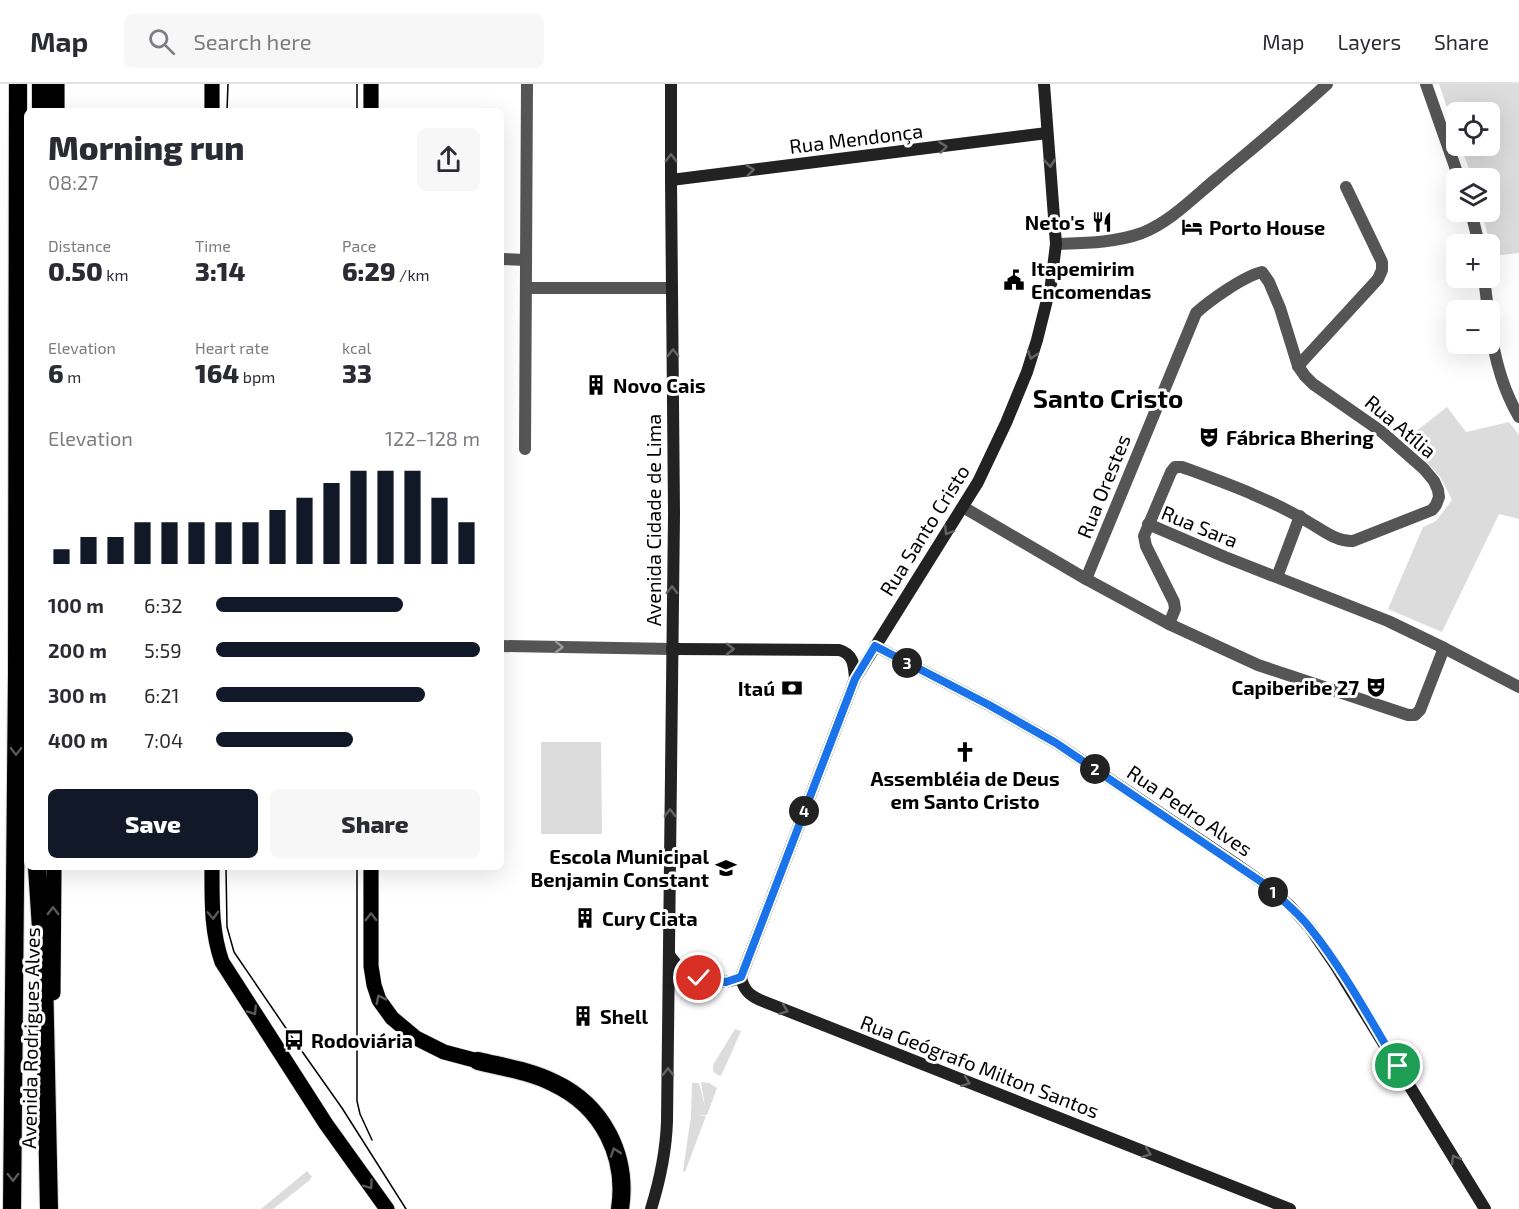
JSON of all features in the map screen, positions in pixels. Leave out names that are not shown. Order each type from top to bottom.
[{"type":"highway","name":"Avenida Rodrigues Alves","points":[[12,1209],[17,674],[18,84]]},
{"type":"highway","points":[[41,84],[41,108]]},
{"type":"highway","name":"Avenida Rodrigues Alves","points":[[37,870],[37,1209]]},
{"type":"highway","points":[[37,870],[44,975],[50,1209]]},
{"type":"highway","points":[[478,1062],[553,1082],[591,1109],[607,1133],[616,1153],[622,1182],[620,1209]]},
{"type":"main road","points":[[57,84],[57,108]]},
{"type":"main road","points":[[212,84],[212,108]]},
{"type":"main road","points":[[371,84],[371,108]]},
{"type":"main road","name":"Avenida Cidade de Lima","points":[[651,1209],[662,1172],[667,1138],[674,514],[671,84]]},
{"type":"main road","name":"Rua Santo Cristo","points":[[741,977],[855,679],[988,464],[1027,372],[1051,284],[1056,244],[1044,84]]},
{"type":"main road","name":"Rua Mendonça","points":[[671,180],[1047,133]]},
{"type":"main road","name":"Rua Pedro Alves","points":[[875,646],[989,705],[1056,743],[1233,862],[1290,906],[1310,927],[1336,966],[1485,1209]]},
{"type":"main road","points":[[672,649],[839,650],[848,654],[852,659],[855,679]]},
{"type":"main road","name":"Avenida Rodrigues Alves","points":[[50,1209],[54,870]]},
{"type":"main road","points":[[212,870],[213,923],[222,962],[326,1124],[387,1209]]},
{"type":"main road","points":[[371,870],[371,966],[379,1000],[392,1018],[416,1038],[438,1049],[478,1062]]},
{"type":"main road","points":[[670,956],[680,968],[699,978],[726,982],[741,977]]},
{"type":"main road","name":"Rua Geógrafo Milton Santos","points":[[741,977],[747,992],[760,1000],[1290,1209]]},
{"type":"street","points":[[525,449],[527,84]]},
{"type":"street","points":[[1056,244],[1117,240],[1157,225],[1180,209],[1327,84]]},
{"type":"street","points":[[1426,84],[1455,168]]},
{"type":"street","points":[[1298,366],[1378,279],[1382,270],[1382,262],[1346,187]]},
{"type":"street","points":[[504,259],[526,260]]},
{"type":"street","name":"Rua Atília","points":[[1148,524],[1173,468],[1178,466],[1262,497],[1341,540],[1353,541],[1432,510],[1436,505],[1439,497],[1438,490],[1424,469],[1382,432],[1305,376],[1298,366],[1280,308],[1262,272]]},
{"type":"street","name":"Rua Orestes","points":[[1086,579],[1196,313],[1240,282],[1262,272]]},
{"type":"street","points":[[526,288],[672,288]]},
{"type":"street","points":[[1494,354],[1499,374],[1519,417]]},
{"type":"street","points":[[963,507],[1086,579],[1169,624],[1258,665],[1412,716],[1420,710],[1444,648]]},
{"type":"street","points":[[1277,578],[1300,516]]},
{"type":"street","name":"Rua Sara","points":[[1169,624],[1175,605],[1144,543],[1148,524],[1277,578],[1360,609],[1444,648],[1519,687]]},
{"type":"street","points":[[504,646],[672,649]]},
{"type":"shaded area","points":[[1439,84],[1519,84],[1519,253],[1500,255],[1500,234],[1488,234],[1484,222],[1500,222],[1500,168],[1469,168],[1464,156],[1500,156],[1500,102],[1446,102],[1446,105]]},
{"type":"shaded area","points":[[1447,407],[1466,432],[1509,422],[1519,435],[1519,519],[1499,514],[1442,632],[1388,609],[1423,527],[1436,521],[1452,500],[1441,478],[1406,439]]},
{"type":"shaded area","points":[[541,742],[601,742],[602,834],[541,834]]},
{"type":"shaded area","points":[[735,1029],[741,1031],[721,1076],[714,1072],[713,1065]]},
{"type":"shaded area","points":[[701,1082],[709,1083],[717,1088],[707,1115],[697,1115],[706,1116],[685,1172],[683,1171],[691,1116],[692,1083],[699,1083],[705,1107]]},
{"type":"shaded area","points":[[307,1171],[312,1177],[310,1180],[273,1209],[261,1209]]},
{"type":"tram line","points":[[227,108],[228,84]]},
{"type":"tram line","points":[[357,84],[357,108]]},
{"type":"tram line","points":[[226,870],[227,927],[234,952],[342,1108],[406,1209]]},
{"type":"tram line","points":[[357,870],[357,1101],[360,1114],[372,1140]]},
{"type":"place","name":"Neto's","points":[[1102,222]]},
{"type":"place","name":"Porto House","points":[[1192,227]]},
{"type":"place","name":"Itapemirim Encomendas","points":[[1014,280]]},
{"type":"place","name":"Novo Cais","points":[[596,385]]},
{"type":"place","name":"Fábrica Bhering","points":[[1209,437]]},
{"type":"place","name":"Capiberibe 27","points":[[1376,687]]},
{"type":"place","name":"Itaú","points":[[792,688]]},
{"type":"place","name":"Assembléia de Deus em Santo Cristo","points":[[965,752]]},
{"type":"place","name":"Escola Municipal Benjamin Constant","points":[[726,868]]},
{"type":"place","name":"Cury Ciata","points":[[585,918]]},
{"type":"place","name":"Shell","points":[[583,1016]]},
{"type":"place","name":"Rodoviária","points":[[294,1040]]},
{"type":"district","name":"Santo Cristo","points":[[1108,397]]},
{"type":"route","points":[[699,978],[726,982],[741,977],[855,679],[875,646],[989,705],[1056,743],[1263,883],[1310,927],[1398,1066]]}]
